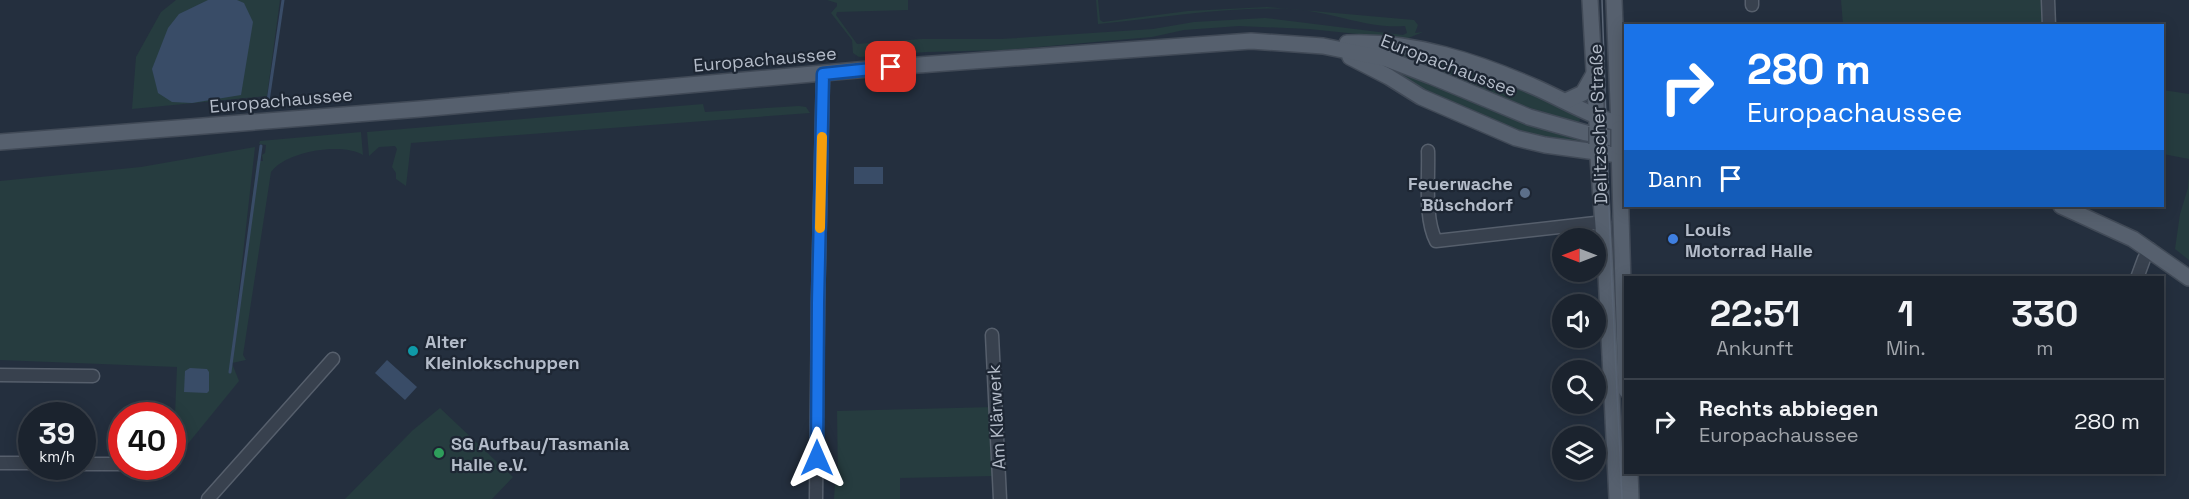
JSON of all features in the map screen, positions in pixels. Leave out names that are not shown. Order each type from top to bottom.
[{"type":"main road","name":"Delitzscher Straße","points":[[1590,0],[1604,222],[1617,499]]},
{"type":"main road","name":"Delitzscher Straße","points":[[1614,0],[1622,139],[1624,276]]},
{"type":"main road","name":"Europachaussee","points":[[0,142],[1223,42],[1278,42],[1360,52],[1407,66],[1529,117],[1558,126],[1622,139]]},
{"type":"main road","points":[[1323,46],[1383,44],[1430,52],[1488,68],[1566,101],[1622,139]]},
{"type":"main road","points":[[1323,46],[1374,68],[1421,97],[1516,138],[1545,145],[1598,148],[1622,139]]},
{"type":"main road","points":[[1566,101],[1583,93],[1595,72]]},
{"type":"main road","points":[[2063,207],[2115,229],[2150,249],[2189,278]]},
{"type":"main road","points":[[1630,474],[1631,499]]},
{"type":"street","points":[[2048,0],[2049,24]]},
{"type":"street","points":[[816,499],[823,74]]},
{"type":"street","name":"Delitzscher Straße","points":[[1428,151],[1429,214],[1431,232],[1436,241],[1604,222]]},
{"type":"street","points":[[2138,276],[2150,249]]},
{"type":"street","name":"Am Klärwerk","points":[[992,335],[1000,499]]},
{"type":"street","points":[[208,499],[333,359]]},
{"type":"street","points":[[0,375],[93,376]]},
{"type":"street","points":[[0,463],[18,463]]},
{"type":"green space","points":[[176,0],[280,0],[267,96],[132,109],[136,57],[161,12]]},
{"type":"green space","points":[[827,0],[908,0],[908,10],[837,12],[836,15],[857,44],[922,39],[1001,39],[1153,29],[1194,22],[1265,18],[1403,35],[1407,33],[1405,26],[1377,25],[1304,10],[1414,20],[1418,25],[1415,33],[1423,32],[1406,39],[1309,29],[1239,26],[1184,30],[1152,37],[1005,50],[859,57],[853,53],[852,40],[831,13],[837,3]]},
{"type":"green space","points":[[1096,0],[1098,0],[1100,20],[1103,22],[1188,11],[1267,7],[1289,9],[1243,9],[1098,24]]},
{"type":"green space","points":[[1841,0],[2044,0],[2045,24],[1843,24]]},
{"type":"green space","points":[[1360,46],[1461,63],[1581,113],[1579,124],[1522,105],[1444,73]]},
{"type":"green space","points":[[1365,59],[1387,65],[1522,123],[1588,143],[1537,138],[1434,99]]},
{"type":"green space","points":[[2164,90],[2189,94],[2189,159],[2164,154]]},
{"type":"green space","points":[[703,104],[705,112],[799,106],[806,107],[810,113],[411,143],[406,186],[396,179],[396,173],[392,167],[397,149],[395,146],[379,147],[369,156],[367,132]]},
{"type":"green space","points":[[361,132],[363,155],[342,149],[315,151],[289,159],[271,172],[243,355],[246,360],[232,363],[257,161],[263,161],[262,155],[265,153],[266,145],[259,144],[260,141]]},
{"type":"green space","points":[[255,147],[231,361],[239,381],[186,446],[186,402],[176,402],[177,367],[0,360],[0,181],[141,167]]},
{"type":"green space","points":[[2189,173],[2189,260],[2175,249]]},
{"type":"green space","points":[[994,407],[995,476],[900,478],[900,499],[834,499],[835,484],[838,479],[837,411]]},
{"type":"green space","name":"SG Aufbau/Tasmania Halle e.V.","points":[[440,408],[513,477],[492,499],[345,499],[413,430]]},
{"type":"water","points":[[208,0],[237,0],[244,3],[253,22],[241,95],[192,103],[172,102],[158,93],[152,69],[168,28],[179,14]]},
{"type":"water","points":[[854,167],[883,167],[883,184],[854,184]]},
{"type":"water","points":[[387,360],[417,387],[405,400],[375,373]]},
{"type":"water","points":[[190,368],[207,369],[209,391],[207,393],[184,392],[185,371]]},
{"type":"waterway","points":[[267,108],[283,0]]},
{"type":"waterway","points":[[230,372],[261,146]]},
{"type":"tram line","points":[[1602,0],[1622,499]]},
{"type":"slow traffic","points":[[820,228],[822,137]]},
{"type":"place","name":"Feuerwache Büschdorf","points":[[1525,193]]},
{"type":"place","name":"Louis Motorrad Halle","points":[[1673,239]]},
{"type":"place","name":"Alter Kleinlokschuppen","points":[[413,351]]},
{"type":"place","name":"SG Aufbau/Tasmania Halle e.V.","points":[[439,453]]},
{"type":"route","points":[[817,458],[823,74],[891,67]]}]
